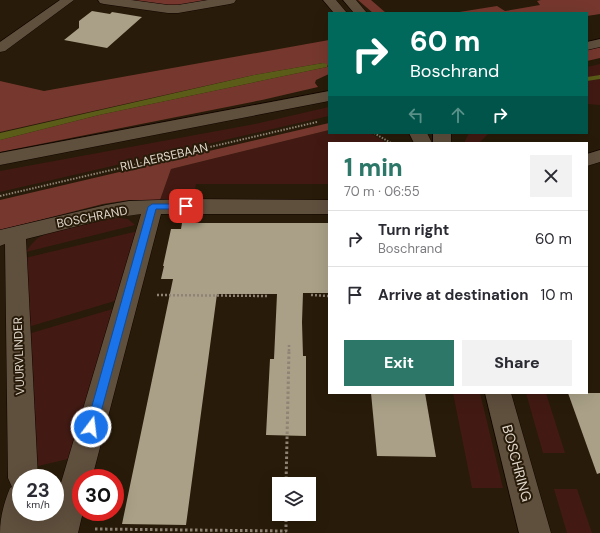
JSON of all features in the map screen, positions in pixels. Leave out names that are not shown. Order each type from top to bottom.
[{"type":"street","points":[[0,48],[68,0]]},
{"type":"street","points":[[104,0],[173,9],[230,0]]},
{"type":"street","points":[[329,0],[340,12]]},
{"type":"street","points":[[349,0],[360,12]]},
{"type":"street","points":[[588,35],[600,32]]},
{"type":"street","points":[[588,46],[600,43]]},
{"type":"street","points":[[0,159],[328,96]]},
{"type":"street","points":[[588,160],[600,156]]},
{"type":"street","points":[[13,530],[62,531],[152,207]]},
{"type":"street","name":"BOSCHRAND","points":[[8,236],[106,212],[152,207],[328,207]]},
{"type":"street","name":"VUURVLINDER","points":[[8,236],[22,469]]},
{"type":"street","name":"BOSCHRING","points":[[498,394],[535,533]]},
{"type":"path","name":"RILLAERSEBAAN","points":[[0,196],[321,121]]},
{"type":"path","points":[[376,134],[389,142]]},
{"type":"path","points":[[128,295],[268,296]]},
{"type":"path","points":[[311,296],[328,296]]},
{"type":"path","points":[[286,477],[289,345]]},
{"type":"path","points":[[62,531],[285,532],[286,521]]},
{"type":"shaded area","points":[[124,0],[219,0],[173,7]]},
{"type":"shaded area","points":[[358,0],[371,0],[385,12],[372,12]]},
{"type":"shaded area","points":[[600,0],[600,14],[588,16],[588,12],[459,12],[497,6],[505,11],[540,5],[537,1]]},
{"type":"shaded area","points":[[328,40],[328,66],[323,63],[254,75],[0,132],[0,81],[44,91]]},
{"type":"shaded area","points":[[600,47],[600,58],[588,61],[588,50]]},
{"type":"shaded area","points":[[323,63],[327,64],[327,67],[99,115],[0,140],[0,133],[254,75]]},
{"type":"shaded area","points":[[600,64],[600,76],[588,78],[588,67]]},
{"type":"shaded area","points":[[328,66],[328,74],[316,80],[315,83],[318,87],[262,100],[0,152],[0,140],[99,115]]},
{"type":"shaded area","points":[[600,79],[600,105],[588,104],[588,81]]},
{"type":"shaded area","points":[[328,107],[328,116],[0,192],[0,171],[255,124]]},
{"type":"shaded area","points":[[328,123],[328,130],[171,169],[160,200],[129,200],[103,204],[0,230],[0,200]]},
{"type":"shaded area","points":[[328,130],[328,134],[372,134],[385,142],[328,142],[328,184],[196,184],[193,200],[160,200],[171,169]]},
{"type":"shaded area","points":[[468,134],[488,134],[480,142],[464,142]]},
{"type":"shaded area","points":[[112,217],[128,219],[135,225],[26,252],[38,238],[46,234],[64,228]]},
{"type":"shaded area","points":[[138,231],[118,300],[28,327],[25,258]]},
{"type":"shaded area","points":[[116,308],[72,458],[34,467],[28,334]]},
{"type":"shaded area","points":[[453,394],[480,394],[503,488],[472,488]]},
{"type":"shaded area","points":[[526,394],[546,394],[565,453],[543,453]]},
{"type":"shaded area","points":[[554,489],[577,489],[592,533],[567,533]]},
{"type":"building","points":[[92,11],[110,14],[112,12],[142,17],[107,48],[64,40],[79,28],[79,21]]},
{"type":"building","points":[[182,223],[328,223],[328,293],[303,293],[303,356],[306,356],[306,436],[266,435],[270,359],[274,359],[277,294],[217,294],[186,525],[122,524],[124,521],[124,514],[173,279],[161,279],[171,229],[181,229]]},
{"type":"building","points":[[600,393],[600,473],[597,474],[568,394]]},
{"type":"building","points":[[371,394],[425,394],[436,457],[377,456]]},
{"type":"waterway","points":[[588,79],[600,77]]},
{"type":"route","points":[[91,427],[152,207],[186,206]]}]
